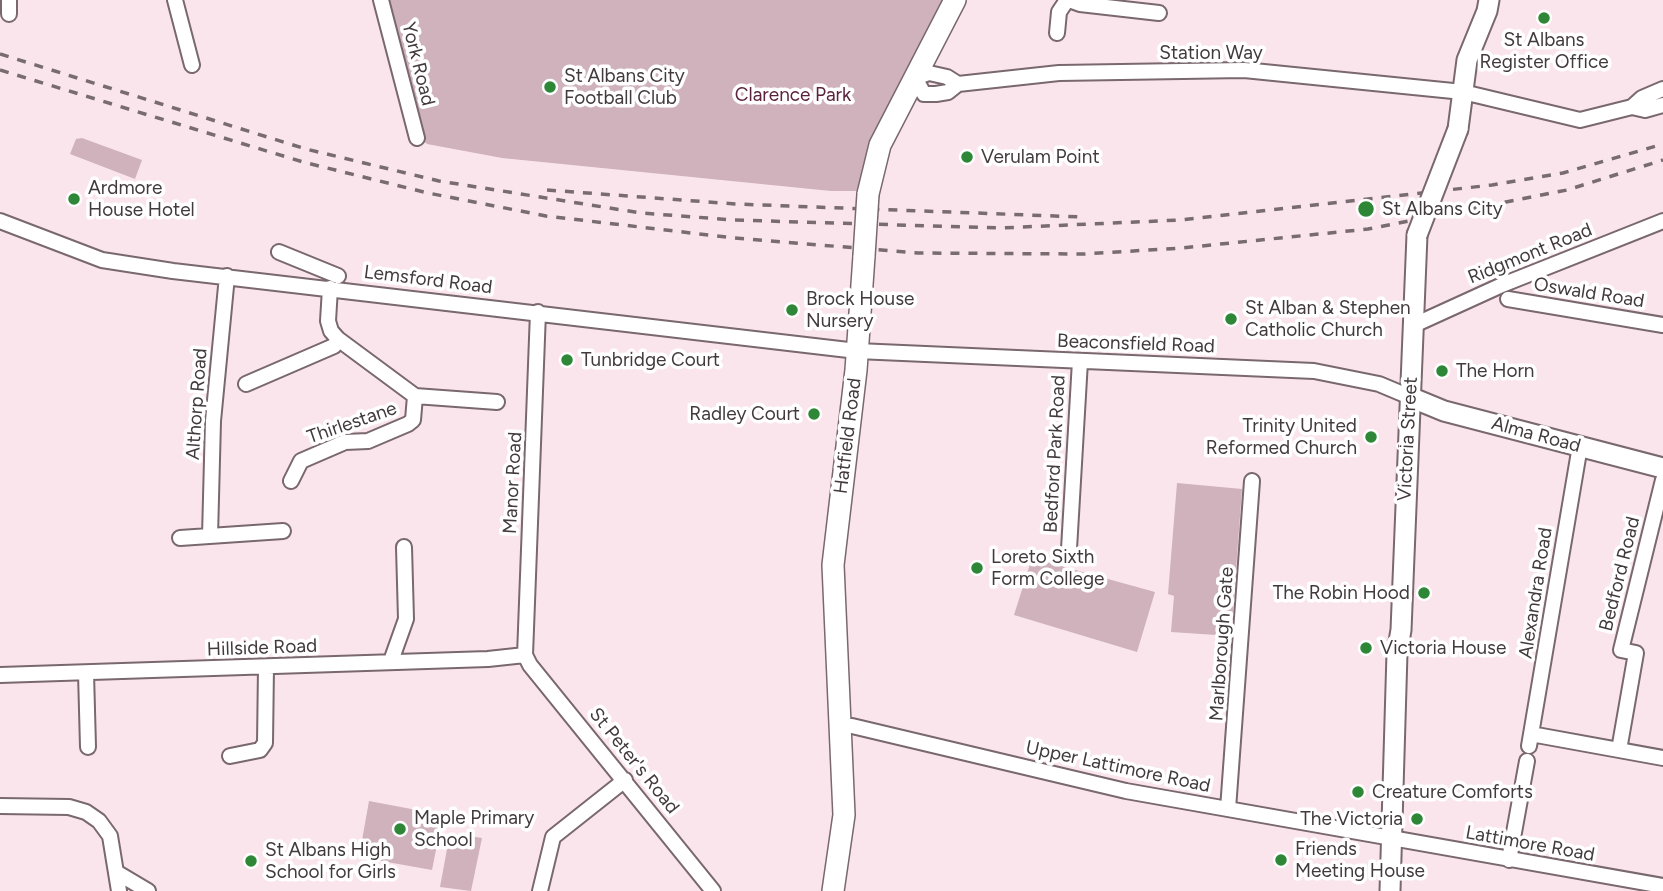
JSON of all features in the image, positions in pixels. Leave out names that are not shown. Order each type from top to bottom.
[{"type":"main road","name":"Hatfield Road","points":[[833,891],[844,815],[833,565],[858,351],[868,194],[880,145],[955,0]]},
{"type":"main road","name":"Victoria Street","points":[[1390,891],[1417,235],[1458,129],[1468,60],[1489,0]]},
{"type":"main road","name":"Alma Road","points":[[1410,397],[1438,409],[1663,468]]},
{"type":"street","points":[[175,0],[192,65]]},
{"type":"street","name":"York Road","points":[[381,0],[417,138]]},
{"type":"street","points":[[1057,33],[1059,12],[1068,0],[1080,4],[1159,13]]},
{"type":"street","name":"Station Way","points":[[958,85],[947,77],[929,73],[915,78],[924,94],[948,92],[958,85],[1059,73],[1244,70],[1463,92],[1570,120],[1590,120],[1632,107]]},
{"type":"street","points":[[1632,107],[1642,98],[1663,89]]},
{"type":"street","points":[[1632,107],[1645,110],[1663,105]]},
{"type":"street","name":"Lemsford Road","points":[[0,221],[102,260],[296,284],[334,282],[538,312],[858,351]]},
{"type":"street","name":"Ridgmont Road","points":[[1412,326],[1502,285],[1663,221]]},
{"type":"street","points":[[246,384],[334,345],[338,340],[328,321],[334,282],[301,258],[279,252]]},
{"type":"street","points":[[296,284],[301,258]]},
{"type":"street","name":"Althorp Road","points":[[210,536],[213,421],[227,276]]},
{"type":"street","name":"Oswald Road","points":[[1508,299],[1663,325]]},
{"type":"street","name":"Manor Road","points":[[525,655],[538,312]]},
{"type":"street","name":"Thirlestane","points":[[338,340],[415,396],[497,402]]},
{"type":"street","name":"Beaconsfield Road","points":[[858,351],[1314,371],[1379,384],[1410,397]]},
{"type":"street","name":"Bedford Park Road","points":[[1069,549],[1080,361]]},
{"type":"street","name":"Thirlestane","points":[[291,481],[302,461],[345,442],[368,441],[408,424],[413,419],[415,396]]},
{"type":"street","name":"Alexandra Road","points":[[1580,446],[1530,740],[1619,750]]},
{"type":"street","name":"Bedford Road","points":[[1619,750],[1636,653],[1620,650],[1663,480]]},
{"type":"street","name":"Marlborough Gate","points":[[1228,809],[1252,481]]},
{"type":"street","points":[[180,538],[283,531]]},
{"type":"street","points":[[391,661],[407,619],[404,547]]},
{"type":"street","name":"Hillside Road","points":[[0,675],[488,659],[525,655]]},
{"type":"street","name":"St Peter's Road","points":[[525,655],[530,665],[713,891]]},
{"type":"street","points":[[230,756],[260,750],[265,743],[268,726],[266,667]]},
{"type":"street","points":[[86,673],[88,747]]},
{"type":"street","name":"Upper Lattimore Road","points":[[840,726],[852,726],[1126,791],[1391,838]]},
{"type":"street","points":[[1619,750],[1663,758]]},
{"type":"street","points":[[1509,860],[1527,761]]},
{"type":"street","points":[[540,891],[553,837],[625,780]]},
{"type":"street","points":[[0,806],[69,807],[86,812],[99,821],[110,836],[119,891]]},
{"type":"street","name":"Lattimore Road","points":[[1391,838],[1663,886]]},
{"type":"street","points":[[116,872],[148,891]]},
{"type":"street","points":[[1597,891],[1600,875]]},
{"type":"green space","name":"Clarence Park","points":[[389,0],[947,0],[864,191],[831,191],[502,158],[427,144],[424,141]]},
{"type":"green space","points":[[82,138],[142,160],[135,179],[70,154],[76,139]]},
{"type":"green space","points":[[1177,483],[1242,489],[1231,636],[1171,632],[1174,596],[1168,594]]},
{"type":"green space","points":[[1032,558],[1155,592],[1137,652],[1014,615]]},
{"type":"green space","points":[[369,801],[443,815],[432,870],[359,857]]},
{"type":"green space","points":[[450,833],[482,838],[471,891],[440,887]]},
{"type":"railway","points":[[0,54],[306,149],[439,181],[641,213],[734,220],[1001,228],[1180,220],[1492,185],[1563,173],[1663,144]]},
{"type":"railway","points":[[0,70],[303,162],[428,193],[546,216],[734,238],[918,253],[1084,254],[1182,248],[1368,229],[1567,190],[1663,160]]},
{"type":"railway","points":[[547,190],[735,204],[1082,217]]},
{"type":"place","name":"St Albans Register Office","points":[[1544,18]]},
{"type":"place","name":"St Albans City Football Club","points":[[550,87]]},
{"type":"place","name":"Verulam Point","points":[[967,157]]},
{"type":"place","name":"Ardmore House Hotel","points":[[74,199]]},
{"type":"place","name":"St Albans City","points":[[1366,209]]},
{"type":"place","name":"Brock House Nursery","points":[[792,310]]},
{"type":"place","name":"St Alban & Stephen Catholic Church","points":[[1231,319]]},
{"type":"place","name":"Tunbridge Court","points":[[567,360]]},
{"type":"place","name":"The Horn","points":[[1442,371]]},
{"type":"place","name":"Radley Court","points":[[814,414]]},
{"type":"place","name":"Trinity United Reformed Church","points":[[1371,437]]},
{"type":"place","name":"Loreto Sixth Form College","points":[[977,568]]},
{"type":"place","name":"The Robin Hood","points":[[1424,593]]},
{"type":"place","name":"Victoria House","points":[[1366,648]]},
{"type":"place","name":"Creature Comforts","points":[[1358,792]]},
{"type":"place","name":"The Victoria","points":[[1417,819]]},
{"type":"place","name":"Maple Primary School","points":[[400,829]]},
{"type":"place","name":"Friends Meeting House","points":[[1281,860]]},
{"type":"place","name":"St Albans High School for Girls","points":[[251,861]]}]
